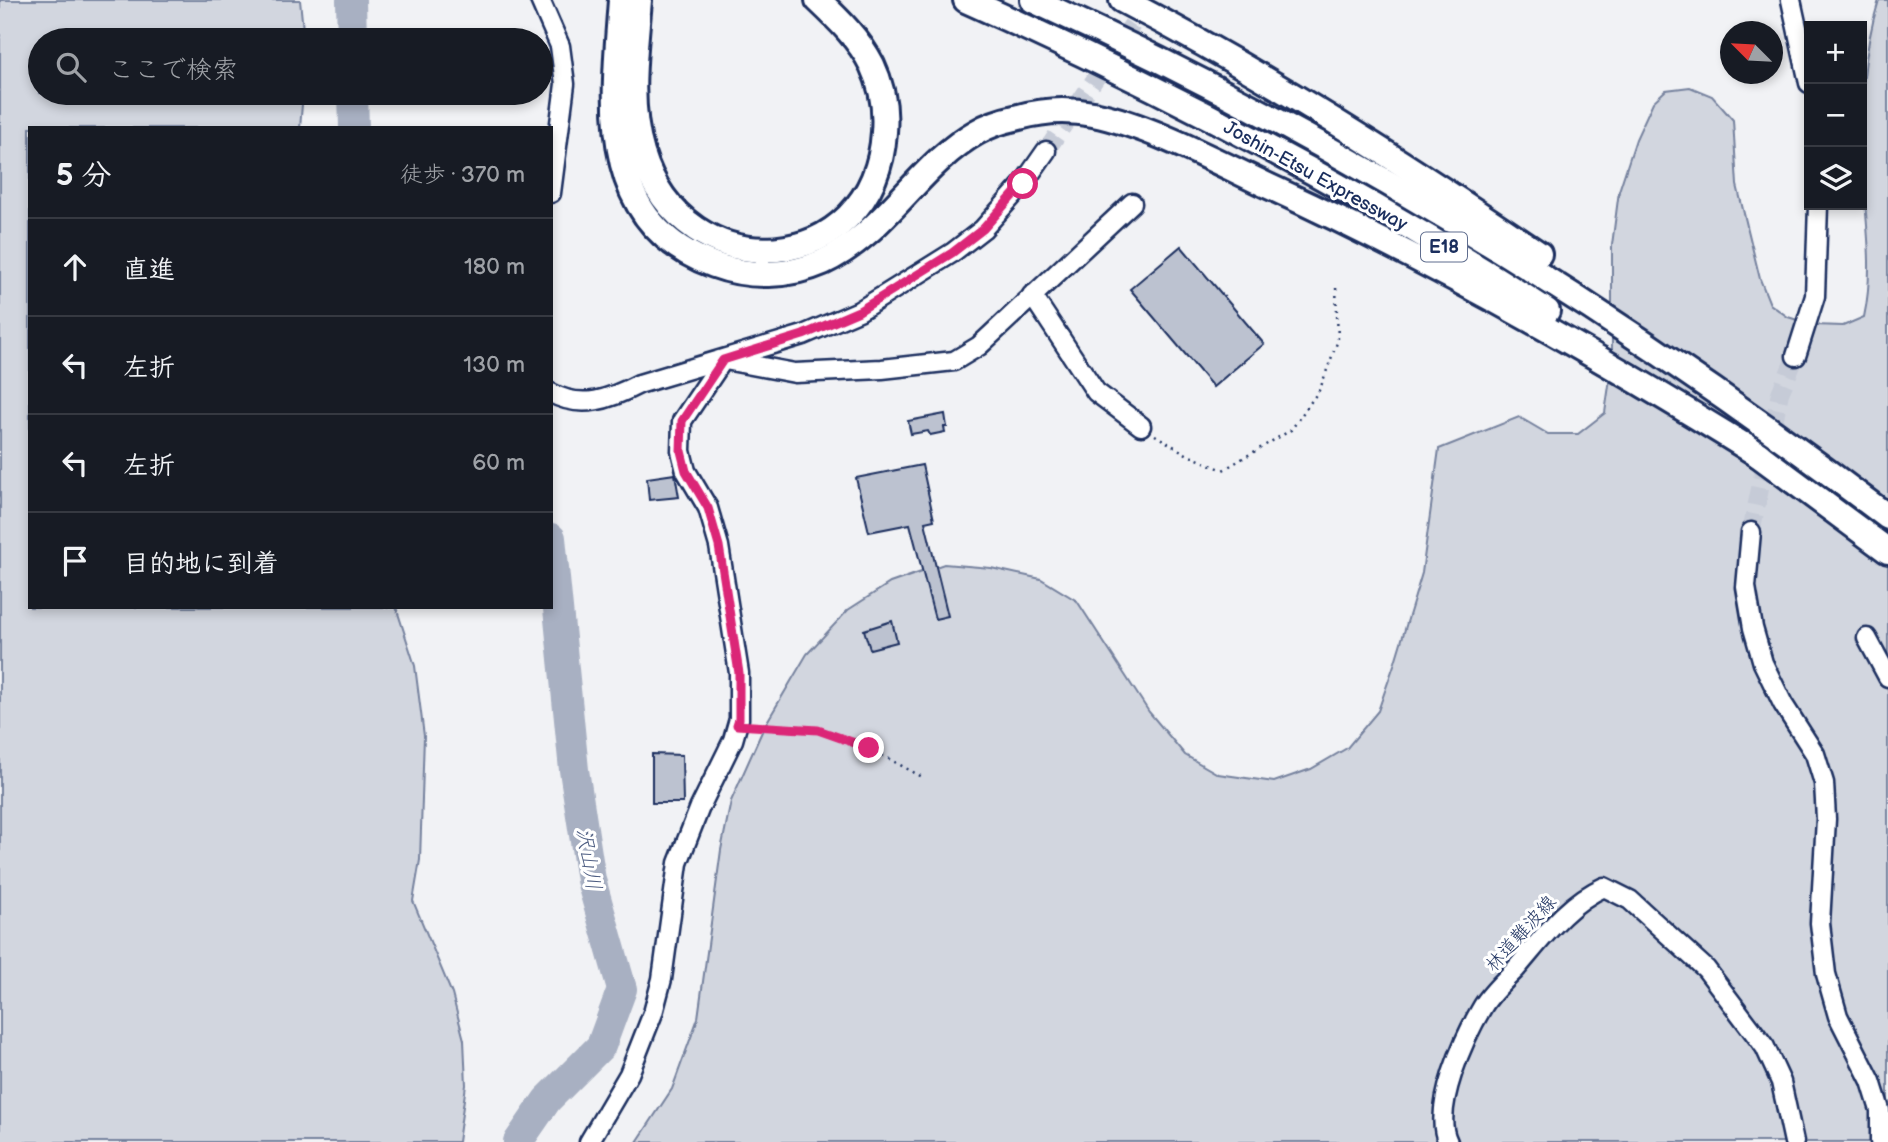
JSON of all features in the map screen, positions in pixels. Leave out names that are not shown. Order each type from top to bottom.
[{"type":"highway","points":[[621,0],[614,114],[618,147],[626,176],[638,203],[662,233],[693,257],[718,267],[773,275],[800,270],[824,261],[872,228],[951,150],[978,131],[1035,113],[1063,110],[1094,114],[1129,124],[1212,160],[1302,201],[1413,257],[1593,354],[1759,455]]},
{"type":"highway","points":[[639,0],[634,116],[641,152],[652,181],[664,201],[681,219],[700,233],[723,244],[748,250],[803,244],[827,233],[847,218],[864,198],[877,173],[885,118],[882,90],[872,65],[857,41],[818,0]]},
{"type":"highway","name":"Joshin-Etsu Expressway","points":[[966,0],[1151,87],[1351,193],[1434,241],[1651,379],[1888,551]]},
{"type":"highway","name":"Joshin-Etsu Expressway","points":[[1033,0],[1251,107],[1446,216],[1618,324],[1796,448],[1888,517]]},
{"type":"highway","points":[[1122,0],[1286,90],[1464,203],[1658,338],[1739,399],[1796,448]]},
{"type":"street","points":[[540,0],[552,28]]},
{"type":"street","points":[[1791,0],[1804,60]]},
{"type":"street","points":[[553,30],[560,46],[565,84],[553,177]]},
{"type":"street","points":[[553,394],[565,401],[589,403],[615,397],[639,384],[803,335],[859,311],[952,253],[983,229],[1003,208],[1046,151]]},
{"type":"street","points":[[723,360],[795,373],[882,369],[954,361],[979,346],[1132,203]]},
{"type":"street","points":[[1796,356],[1815,296],[1818,210]]},
{"type":"street","points":[[1032,295],[1096,392],[1141,426]]},
{"type":"street","points":[[589,1142],[629,1074],[653,1013],[662,979],[678,863],[700,807],[733,740],[739,719],[739,673],[719,546],[708,508],[686,471],[681,451],[682,421],[723,360]]},
{"type":"street","points":[[1751,532],[1746,587],[1756,640],[1763,663],[1783,704],[1815,754],[1824,783],[1826,819],[1820,923],[1826,974],[1838,1016],[1871,1081],[1880,1110],[1880,1142]]},
{"type":"street","points":[[1867,638],[1888,677]]},
{"type":"street","name":"林道難波線","points":[[1448,1142],[1443,1110],[1452,1072],[1484,1005],[1564,913],[1604,887],[1630,900],[1706,969],[1765,1047],[1781,1082],[1794,1142]]},
{"type":"path","points":[[1141,426],[1188,455],[1223,470],[1291,430],[1320,389],[1338,340],[1336,287]]},
{"type":"path","points":[[737,725],[818,730],[869,748],[924,778]]},
{"type":"shaded area","points":[[0,0],[300,0],[303,28],[28,28],[28,105],[302,105],[300,126],[28,126],[28,609],[397,609],[415,666],[424,736],[420,860],[413,901],[452,994],[464,1040],[466,1085],[458,1142],[0,1142]]},
{"type":"shaded area","points":[[1879,0],[1888,0],[1888,1142],[637,1142],[672,1089],[698,1018],[721,850],[731,801],[764,727],[807,654],[848,610],[890,583],[944,564],[991,568],[1041,579],[1077,601],[1149,712],[1185,755],[1218,774],[1274,782],[1311,769],[1347,748],[1378,711],[1422,573],[1439,449],[1519,417],[1548,434],[1578,434],[1605,413],[1612,365],[1612,245],[1619,191],[1636,139],[1653,102],[1666,90],[1690,87],[1712,96],[1733,120],[1737,185],[1760,279],[1770,304],[1788,317],[1813,325],[1843,326],[1864,317],[1869,279],[1865,210],[1867,54]]},
{"type":"building","points":[[1181,246],[1264,344],[1213,387],[1130,289]]},
{"type":"building","points":[[945,414],[945,432],[930,435],[928,431],[911,434],[908,421]]},
{"type":"building","points":[[922,465],[934,520],[925,522],[948,616],[935,619],[910,524],[869,532],[856,478]]},
{"type":"building","points":[[675,474],[679,497],[649,500],[647,478]]},
{"type":"building","points":[[892,621],[897,642],[870,649],[864,630]]},
{"type":"building","points":[[652,754],[682,755],[683,803],[652,803]]},
{"type":"waterway","name":"沢山川","points":[[351,0],[352,28]]},
{"type":"waterway","name":"沢山川","points":[[353,105],[354,126]]},
{"type":"waterway","name":"沢山川","points":[[518,1142],[547,1100],[601,1046],[622,989],[591,880],[574,770],[553,558]]},
{"type":"tunnel","points":[[1046,151],[1149,0]]},
{"type":"tunnel","points":[[1751,532],[1780,393],[1796,356]]},
{"type":"route","points":[[869,748],[818,730],[737,725],[739,673],[719,546],[708,508],[686,471],[681,451],[682,421],[723,360],[803,335],[859,311],[952,253],[983,229],[1023,184]]}]
